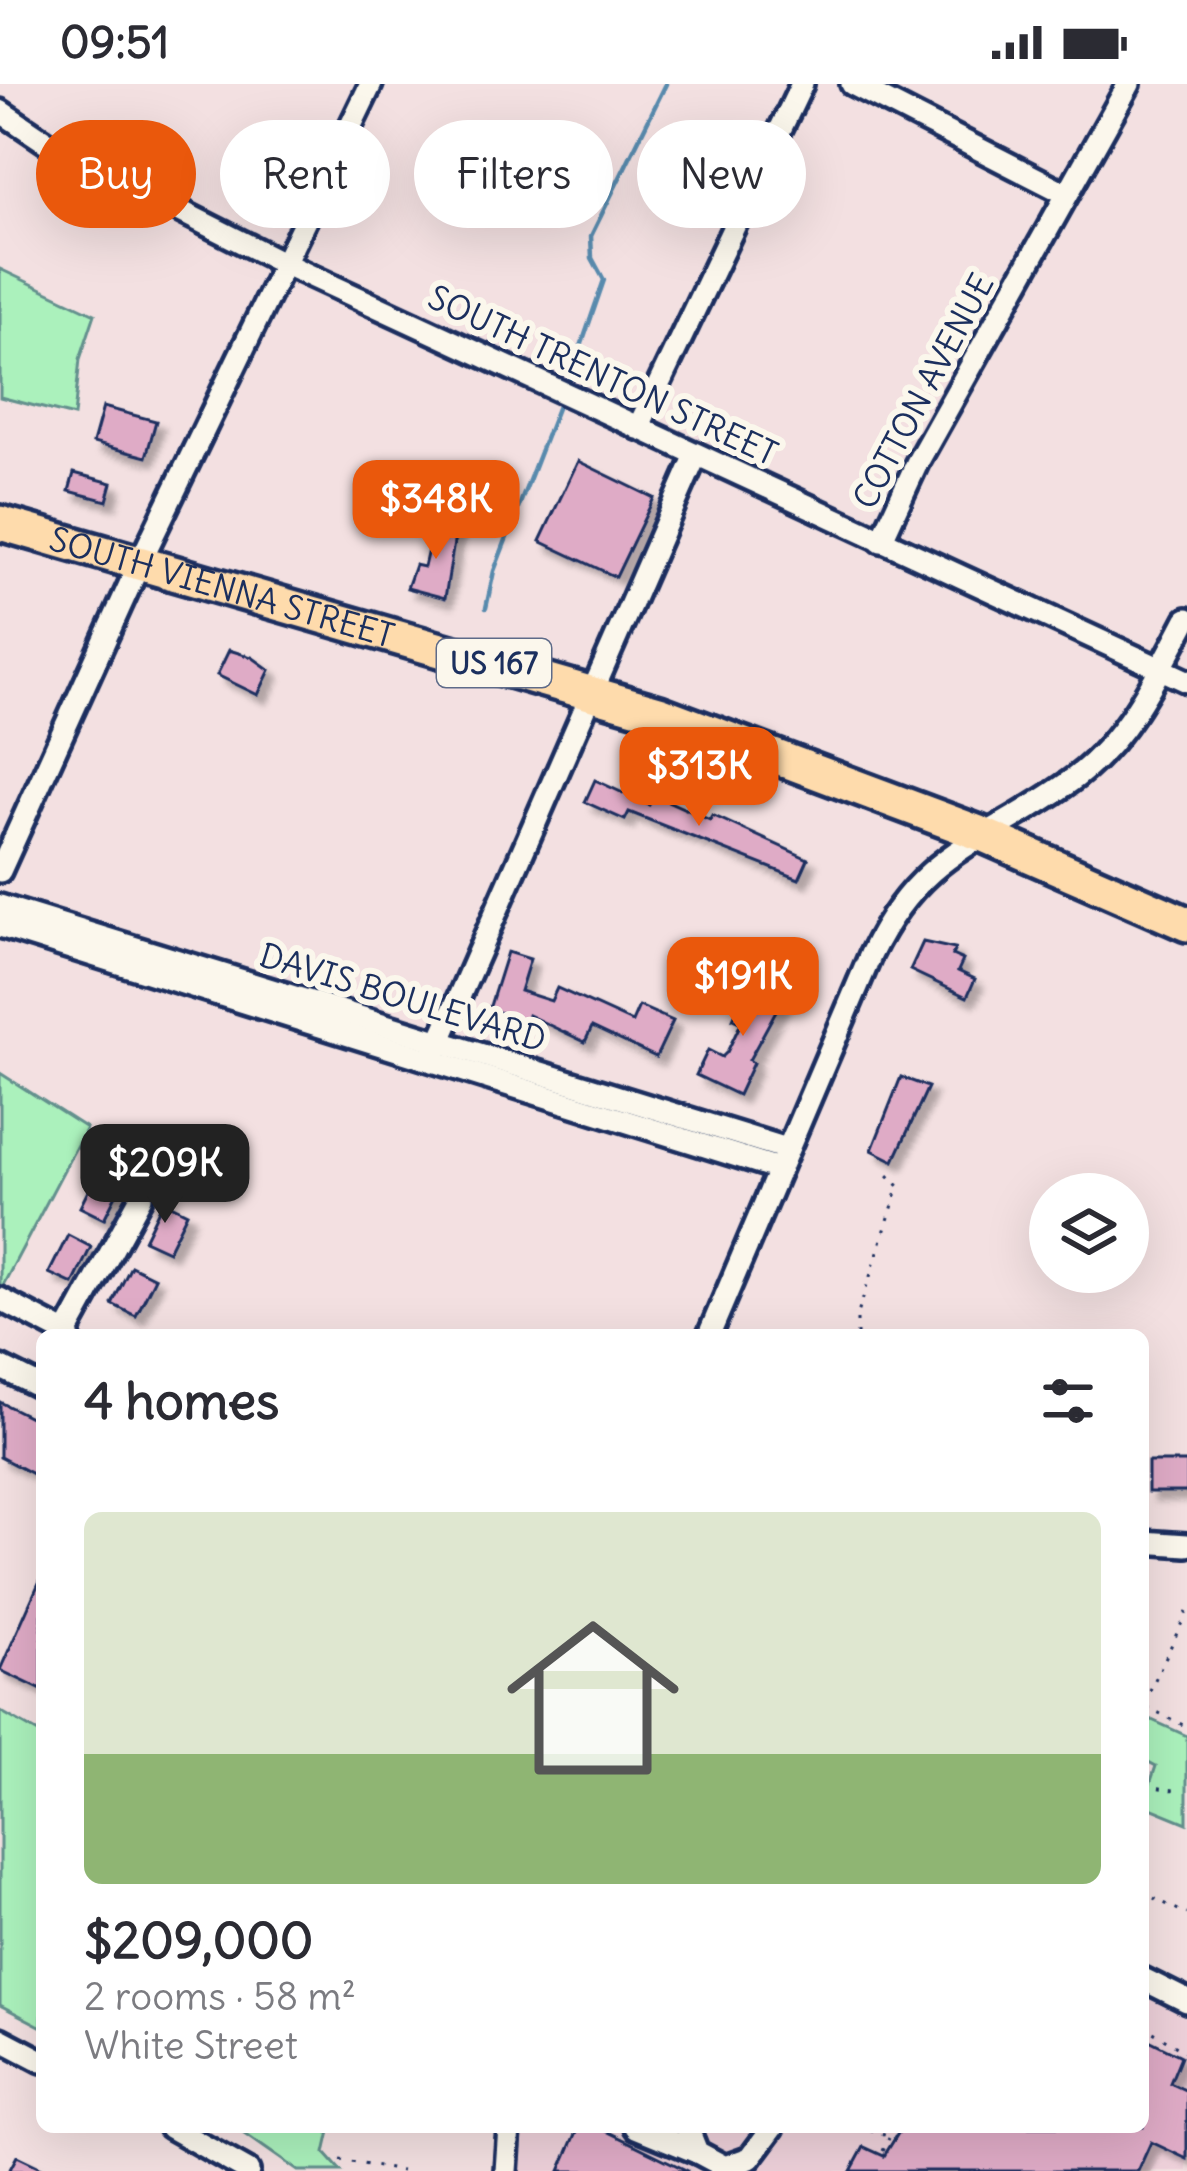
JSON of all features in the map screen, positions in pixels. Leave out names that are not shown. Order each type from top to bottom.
[{"type":"highway","name":"SOUTH VIENNA STREET","points":[[0,523],[594,692],[979,833],[1187,924]]},
{"type":"street","points":[[0,871],[141,560],[371,84]]},
{"type":"street","points":[[638,428],[802,84]]},
{"type":"street","points":[[852,84],[1067,194]]},
{"type":"street","name":"COTTON AVENUE","points":[[880,541],[917,463],[1130,84]]},
{"type":"street","name":"SOUTH TRENTON STREET","points":[[0,111],[52,146],[285,264],[1187,681]]},
{"type":"street","points":[[435,1051],[696,455]]},
{"type":"street","points":[[712,1329],[882,930],[910,888],[979,833],[1078,776],[1127,722],[1187,619]]},
{"type":"street","name":"DAVIS BOULEVARD","points":[[0,906],[435,1051],[783,1159]]},
{"type":"street","name":"DAVIS BOULEVARD","points":[[0,926],[435,1051]]},
{"type":"street","points":[[71,1329],[141,1197]]},
{"type":"street","points":[[0,1300],[58,1329]]},
{"type":"street","points":[[0,1367],[36,1385]]},
{"type":"street","points":[[1149,1542],[1187,1545]]},
{"type":"street","points":[[1149,1982],[1187,2001]]},
{"type":"street","points":[[0,2039],[36,2058]]},
{"type":"street","points":[[181,2133],[248,2171]]},
{"type":"street","points":[[506,2171],[509,2133]]},
{"type":"street","points":[[651,2133],[715,2164],[735,2165],[756,2153],[768,2133]]},
{"type":"street","points":[[689,2133],[697,2152]]},
{"type":"path","points":[[857,1329],[899,1186],[884,1171]]},
{"type":"path","points":[[1149,1692],[1187,1612]]},
{"type":"path","points":[[1149,1708],[1187,1726]]},
{"type":"path","points":[[1149,1786],[1180,1791]]},
{"type":"path","points":[[1149,1895],[1187,1914]]},
{"type":"path","points":[[1149,2030],[1187,2052]]},
{"type":"path","points":[[878,2133],[894,2138],[896,2133]]},
{"type":"path","points":[[883,2151],[890,2137]]},
{"type":"path","points":[[340,2160],[401,2171]]},
{"type":"shaded area","points":[[1149,1999],[1187,2017],[1187,2171],[517,2171],[520,2133],[1149,2133]]},
{"type":"green space","points":[[0,269],[95,314],[80,359],[74,416],[0,397]]},
{"type":"green space","points":[[0,1073],[86,1128],[1,1289],[0,1289]]},
{"type":"green space","points":[[0,1711],[36,1732],[36,2024],[0,2005]]},
{"type":"green space","points":[[1149,1719],[1187,1736],[1187,1823],[1149,1807],[1156,1766],[1149,1762]]},
{"type":"green space","points":[[244,2133],[330,2133],[325,2153],[341,2171],[298,2171]]},
{"type":"building","points":[[103,407],[156,421],[146,457],[93,443]]},
{"type":"building","points":[[578,461],[654,498],[616,577],[540,541]]},
{"type":"building","points":[[74,473],[112,483],[107,501],[69,491]]},
{"type":"building","points":[[435,519],[457,524],[445,598],[407,588],[415,565],[424,567]]},
{"type":"building","points":[[229,650],[252,657],[270,670],[258,695],[217,675]]},
{"type":"building","points":[[595,780],[649,805],[654,795],[710,820],[712,815],[808,859],[799,879],[629,812],[625,820],[585,802]]},
{"type":"building","points":[[923,942],[955,949],[952,955],[963,960],[958,971],[975,979],[967,997],[910,970]]},
{"type":"building","points":[[507,952],[530,959],[520,991],[551,1001],[557,988],[632,1022],[639,1006],[673,1021],[656,1057],[592,1027],[585,1042],[528,1015],[526,1021],[489,1009]]},
{"type":"building","points":[[764,977],[785,987],[783,998],[749,1060],[753,1063],[738,1095],[696,1075],[708,1050],[722,1057],[727,1052],[741,1023],[733,1019],[742,999],[752,1004]]},
{"type":"building","points":[[901,1077],[928,1087],[894,1161],[872,1150]]},
{"type":"building","points":[[99,1169],[123,1181],[104,1219],[80,1207]]},
{"type":"building","points":[[163,1201],[187,1213],[168,1251],[144,1240]]},
{"type":"building","points":[[68,1235],[91,1247],[73,1284],[49,1273]]},
{"type":"building","points":[[131,1266],[155,1278],[136,1316],[112,1304]]},
{"type":"building","points":[[0,1402],[36,1420],[36,1476],[0,1457]]},
{"type":"building","points":[[1149,1462],[1187,1462],[1187,1492],[1149,1492]]},
{"type":"building","points":[[36,1589],[36,1687],[0,1670]]},
{"type":"building","points":[[1149,2040],[1181,2056],[1170,2083],[1187,2091],[1187,2159],[1151,2142],[1138,2171],[851,2171],[864,2147],[884,2156],[898,2133],[1149,2133]]},
{"type":"building","points":[[576,2133],[610,2133],[688,2171],[560,2171]]},
{"type":"building","points":[[17,2156],[48,2171],[9,2171]]},
{"type":"waterway","points":[[567,387],[604,280],[592,258],[591,236],[666,84]]},
{"type":"waterway","points":[[486,608],[494,571],[559,403]]}]
